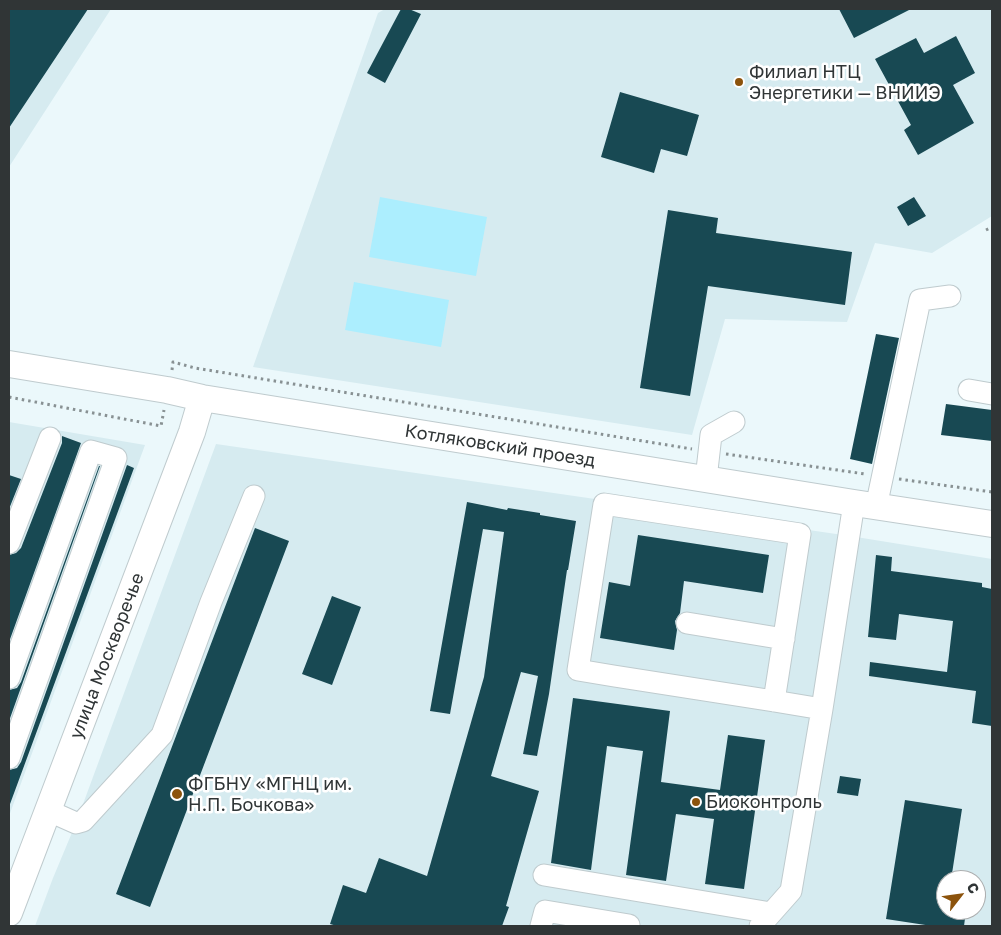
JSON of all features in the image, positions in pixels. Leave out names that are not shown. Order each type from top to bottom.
[{"type":"main road","name":"Котляковский проезд","points":[[9,364],[167,390],[202,398],[992,524]]},
{"type":"main road","name":"улица Москворечье","points":[[9,914],[14,887],[49,811],[192,432],[202,398]]},
{"type":"lane","points":[[544,875],[766,920],[790,891],[822,709],[865,505],[920,300],[950,296]]},
{"type":"lane","points":[[969,390],[992,394]]},
{"type":"lane","points":[[706,479],[711,435],[734,422]]},
{"type":"lane","points":[[9,544],[50,438]]},
{"type":"lane","points":[[9,678],[90,451],[116,458],[9,758]]},
{"type":"lane","points":[[49,811],[76,823],[84,821],[162,735],[211,602],[254,496]]},
{"type":"lane","points":[[774,702],[800,534],[604,504],[578,670],[774,702],[822,709]]},
{"type":"lane","points":[[687,623],[784,638]]},
{"type":"lane","points":[[541,926],[545,910],[630,926]]},
{"type":"path","points":[[986,230],[992,227]]},
{"type":"shaded area","points":[[9,9],[111,9],[9,167]]},
{"type":"shaded area","points":[[385,9],[992,9],[992,216],[932,253],[875,243],[847,322],[725,319],[692,435],[253,367],[378,13]]},
{"type":"shaded area","points":[[380,197],[487,217],[476,276],[369,257]]},
{"type":"shaded area","points":[[354,282],[449,300],[441,347],[345,330]]},
{"type":"shaded area","points":[[9,422],[145,445],[9,816]]},
{"type":"shaded area","points":[[216,444],[850,536],[992,559],[992,926],[35,926],[76,823]]},
{"type":"building","points":[[9,9],[88,9],[9,128]]},
{"type":"building","points":[[401,9],[409,9],[421,14],[385,83],[367,73]]},
{"type":"building","points":[[839,9],[911,9],[854,38]]},
{"type":"building","points":[[956,36],[975,73],[953,85],[974,123],[918,155],[904,130],[911,125],[875,59],[916,38],[924,53]]},
{"type":"building","points":[[620,92],[699,115],[687,156],[661,149],[654,173],[601,157]]},
{"type":"building","points":[[914,197],[926,216],[908,226],[897,207]]},
{"type":"building","points":[[668,210],[718,218],[716,233],[852,252],[845,305],[708,286],[690,396],[640,388]]},
{"type":"building","points":[[876,334],[899,338],[872,464],[850,459]]},
{"type":"building","points":[[946,404],[992,410],[992,441],[941,435]]},
{"type":"building","points":[[62,436],[81,443],[9,642],[9,555],[16,553],[21,548],[62,443]]},
{"type":"building","points":[[127,465],[134,468],[10,804],[9,770],[17,768],[21,762]]},
{"type":"building","points":[[99,466],[9,721],[9,690],[17,688],[21,682]]},
{"type":"building","points":[[9,475],[21,479],[9,509]]},
{"type":"building","points":[[467,502],[507,510],[508,508],[540,513],[540,515],[576,521],[549,694],[537,756],[523,754],[538,676],[521,672],[491,776],[539,791],[506,906],[509,907],[502,926],[337,926],[330,924],[343,885],[366,893],[379,858],[427,876],[484,677],[504,532],[483,529],[450,714],[430,711]]},
{"type":"building","points":[[255,528],[289,541],[150,907],[116,894]]},
{"type":"building","points":[[638,535],[769,555],[763,593],[684,581],[680,613],[675,621],[677,630],[674,650],[600,638],[609,582],[630,586]]},
{"type":"building","points":[[876,555],[892,557],[891,571],[982,583],[982,587],[992,589],[992,726],[972,723],[976,691],[869,676],[870,662],[947,672],[953,621],[899,614],[896,640],[868,637]]},
{"type":"building","points":[[332,596],[361,607],[332,685],[302,674]]},
{"type":"building","name":"Биоконтроль","points":[[573,698],[670,711],[661,782],[720,790],[728,735],[765,740],[744,889],[705,884],[714,819],[676,814],[666,881],[626,875],[643,751],[607,746],[591,870],[551,863]]},
{"type":"building","points":[[840,776],[861,779],[858,796],[837,793]]},
{"type":"building","points":[[905,800],[962,809],[953,870],[936,870],[936,920],[965,920],[964,926],[932,926],[886,919]]},
{"type":"place","name":"Филиал НТЦ Энергетики — ВНИИЭ","points":[[739,82]]},
{"type":"place","name":"ФГБНУ «МГНЦ им. Н.П. Бочкова»","points":[[177,794]]},
{"type":"place","name":"Биоконтроль","points":[[696,802]]}]
